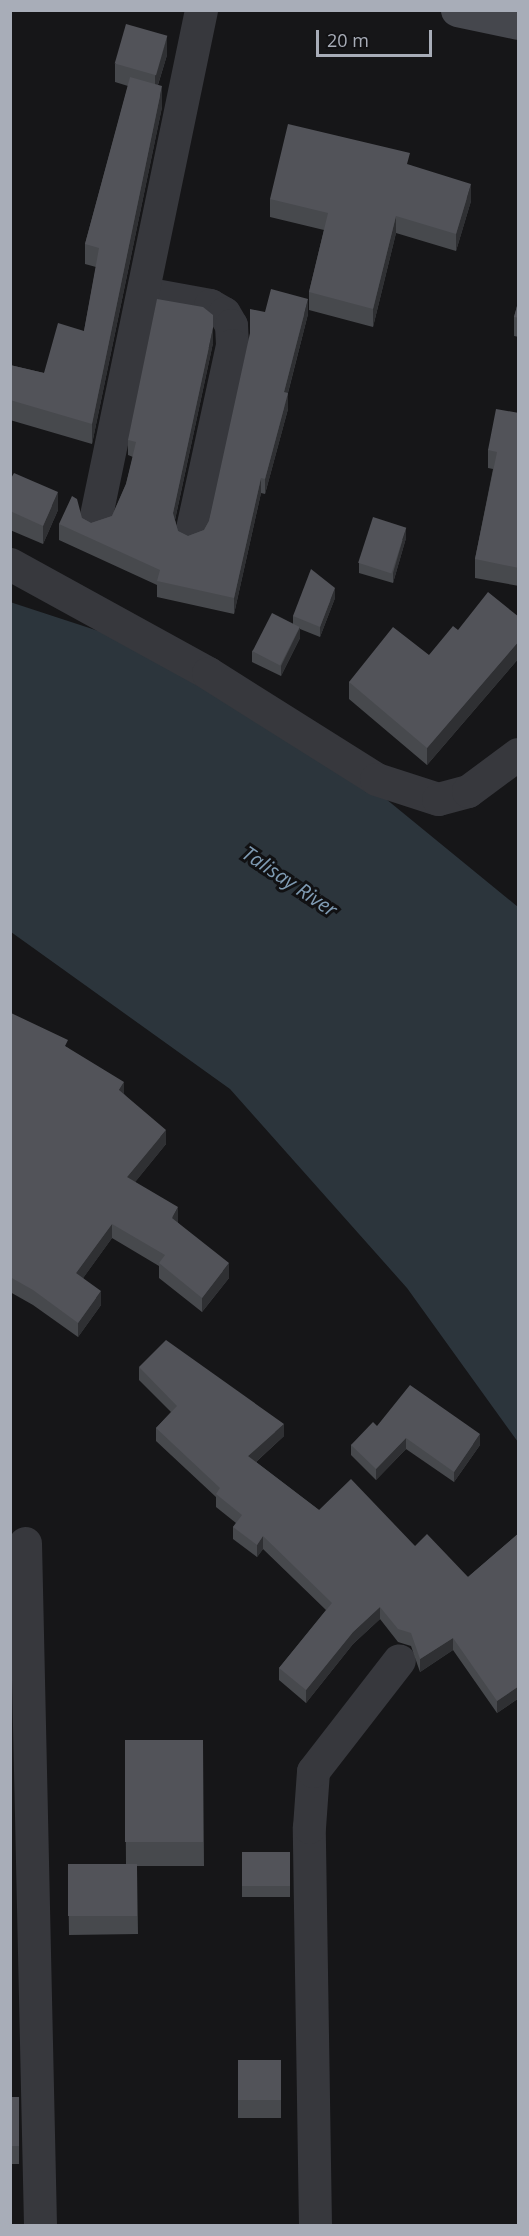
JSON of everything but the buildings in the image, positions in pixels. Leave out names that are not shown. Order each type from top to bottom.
[{"type":"main road","points":[[457,10],[519,23]]},
{"type":"street","points":[[95,520],[201,10]]},
{"type":"street","points":[[144,293],[210,305],[224,313],[231,325],[232,345],[191,533]]},
{"type":"street","points":[[10,564],[208,673],[376,779],[438,799],[468,791],[519,754]]},
{"type":"street","points":[[25,1543],[40,2226]]},
{"type":"street","points":[[315,2226],[309,1827],[313,1771],[399,1660]]},
{"type":"water","name":"Talisay River","points":[[10,602],[123,639],[364,781],[518,907],[518,1442],[407,1288],[230,1089],[11,932]]}]
